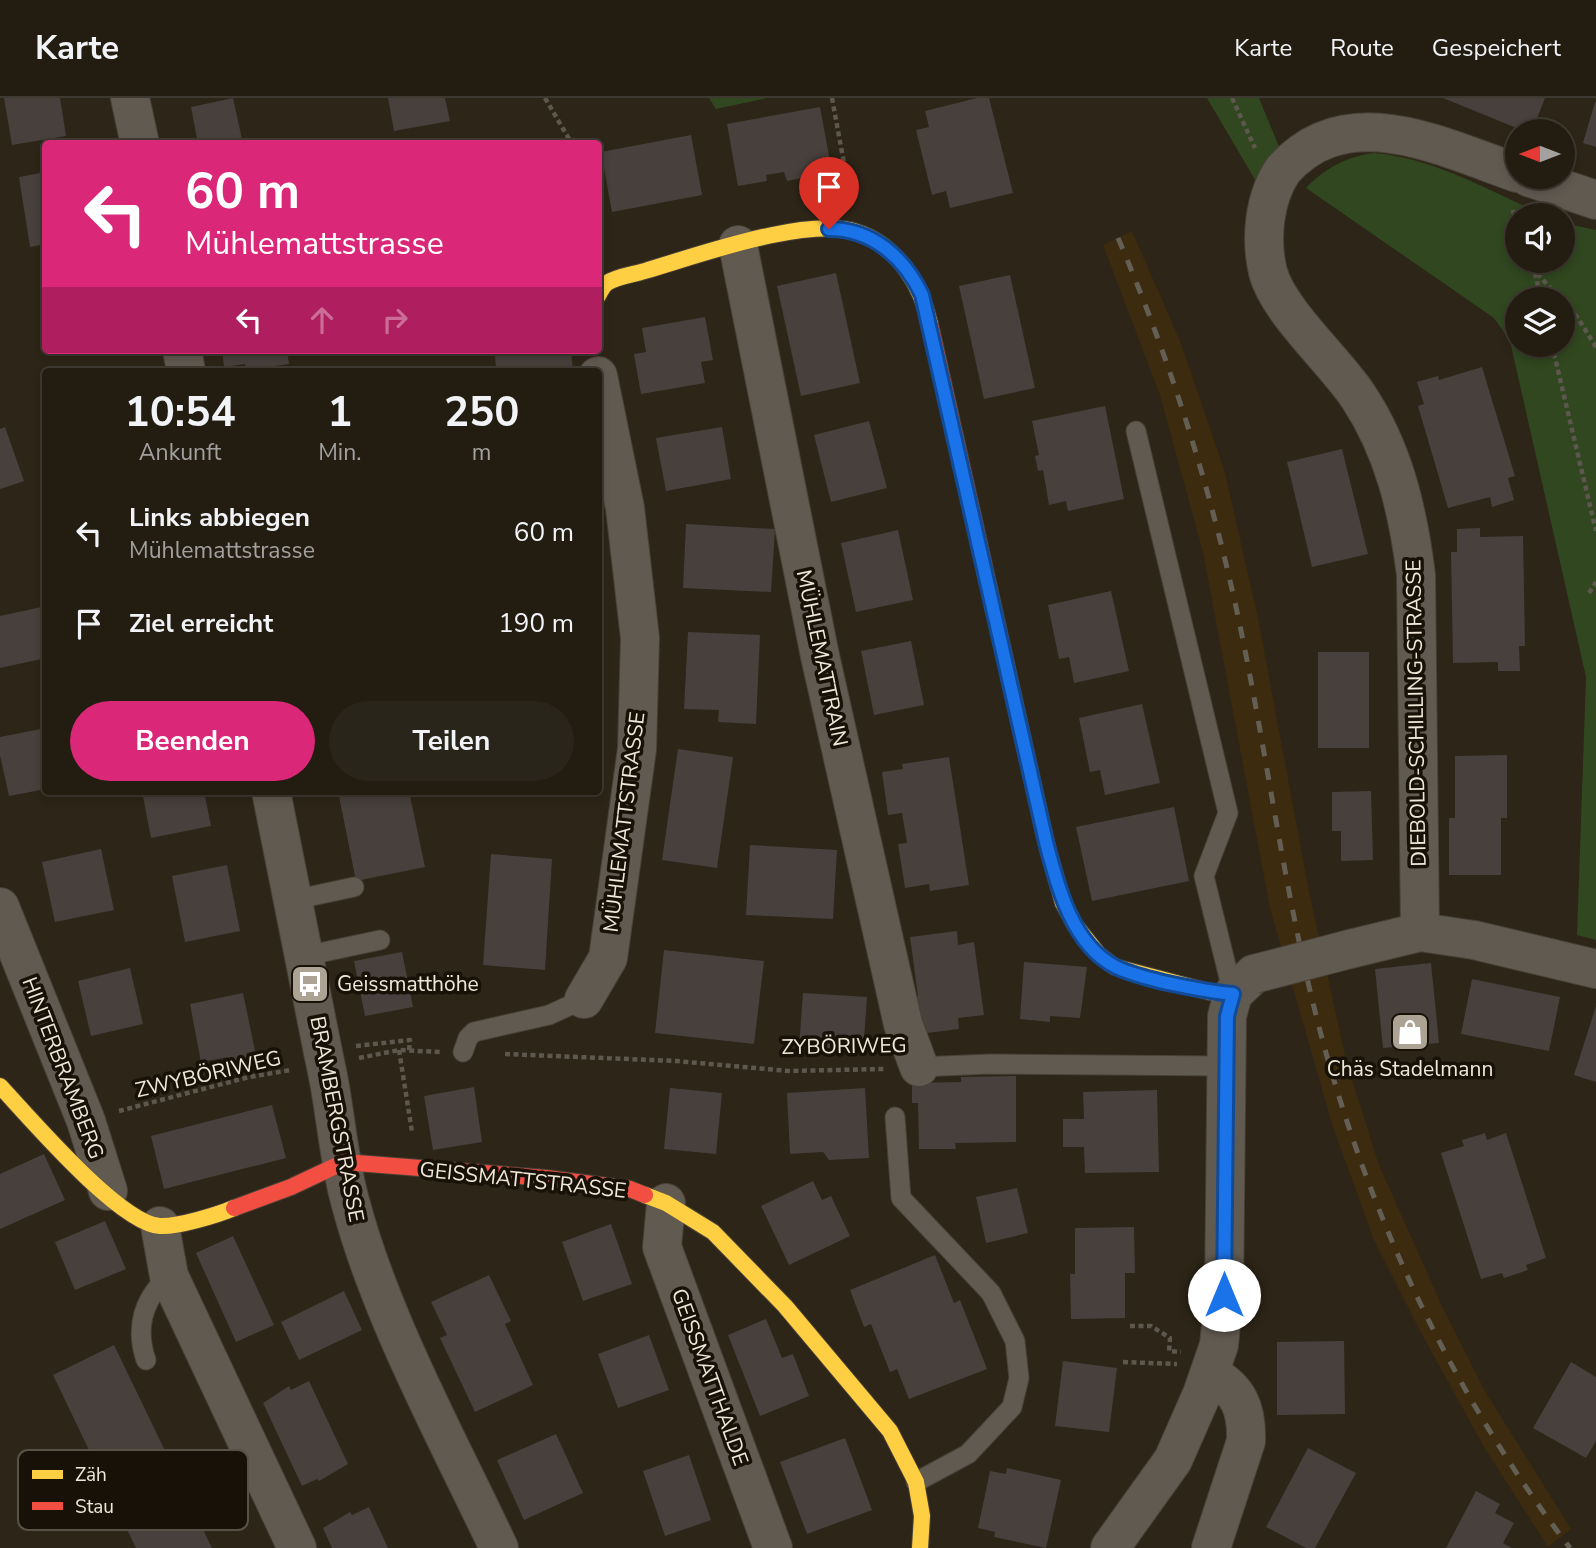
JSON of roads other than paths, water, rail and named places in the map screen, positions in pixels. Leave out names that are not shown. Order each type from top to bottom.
[{"type":"street","points":[[130,98],[139,140]]},
{"type":"street","name":"DIEBOLD-SCHILLING-STRASSE","points":[[1420,932],[1416,575],[1408,517],[1387,447],[1358,395],[1288,307],[1268,273],[1266,209],[1276,180],[1295,154],[1319,133],[1351,125],[1388,124],[1432,138],[1505,168]]},
{"type":"street","points":[[1563,189],[1596,200]]},
{"type":"street","points":[[602,290],[607,283],[738,245],[817,229],[856,232],[880,243],[904,265],[917,284],[927,312],[1046,842],[1063,902],[1075,925],[1093,948],[1115,967],[1187,987],[1243,984],[1350,949],[1420,932],[1474,940],[1596,969]]},
{"type":"street","name":"MÜHLEMATTRAIN","points":[[738,245],[823,669],[903,1024],[919,1067]]},
{"type":"street","name":"MÜHLEMATTSTRASSE","points":[[583,999],[608,958],[637,749],[640,638],[625,508],[602,396]]},
{"type":"street","name":"BRAMBERGSTRASSE","points":[[272,795],[330,1061],[353,1213],[394,1323],[499,1548]]},
{"type":"street","name":"HINTERBRAMBERG","points":[[0,907],[86,1121],[108,1191]]},
{"type":"street","points":[[1110,1548],[1173,1460],[1190,1363],[1219,1345],[1224,1295],[1227,1016],[1243,984]]},
{"type":"street","points":[[0,1086],[82,1172],[108,1191],[136,1219],[160,1226],[169,1276],[297,1548]]},
{"type":"street","name":"GEISSMATTSTRASSE","points":[[160,1226],[224,1212],[291,1187],[344,1162],[547,1178],[630,1189],[666,1203],[713,1232],[785,1306],[890,1431],[916,1482],[922,1516],[920,1548]]},
{"type":"street","name":"GEISSMATTHALDE","points":[[666,1203],[662,1247],[773,1548]]},
{"type":"street","points":[[1190,1363],[1228,1383],[1242,1401],[1247,1426],[1246,1441],[1211,1548]]},
{"type":"lane","points":[[1136,431],[1228,813],[1204,876],[1243,984]]},
{"type":"lane","points":[[293,900],[354,887]]},
{"type":"lane","points":[[305,956],[380,940]]},
{"type":"lane","name":"MÜHLEMATTSTRASSE","points":[[463,1052],[468,1038],[474,1032],[549,1014],[583,999]]},
{"type":"lane","name":"ZYBÖRIWEG","points":[[919,1067],[990,1064],[1226,1066]]},
{"type":"lane","points":[[895,1116],[901,1198],[991,1293],[1015,1341],[1019,1378],[1012,1407],[968,1454],[916,1482]]},
{"type":"lane","points":[[146,1360],[140,1341],[142,1316],[153,1290],[169,1276]]},
{"type":"railway","points":[[1118,238],[1169,371],[1211,506],[1247,659],[1304,966],[1336,1087],[1356,1149],[1379,1210],[1432,1328],[1496,1441],[1570,1548]]},
{"type":"place","name":"Geissmatthöhe","points":[[310,984]]},
{"type":"place","name":"Chäs Stadelmann","points":[[1410,1032]]}]
